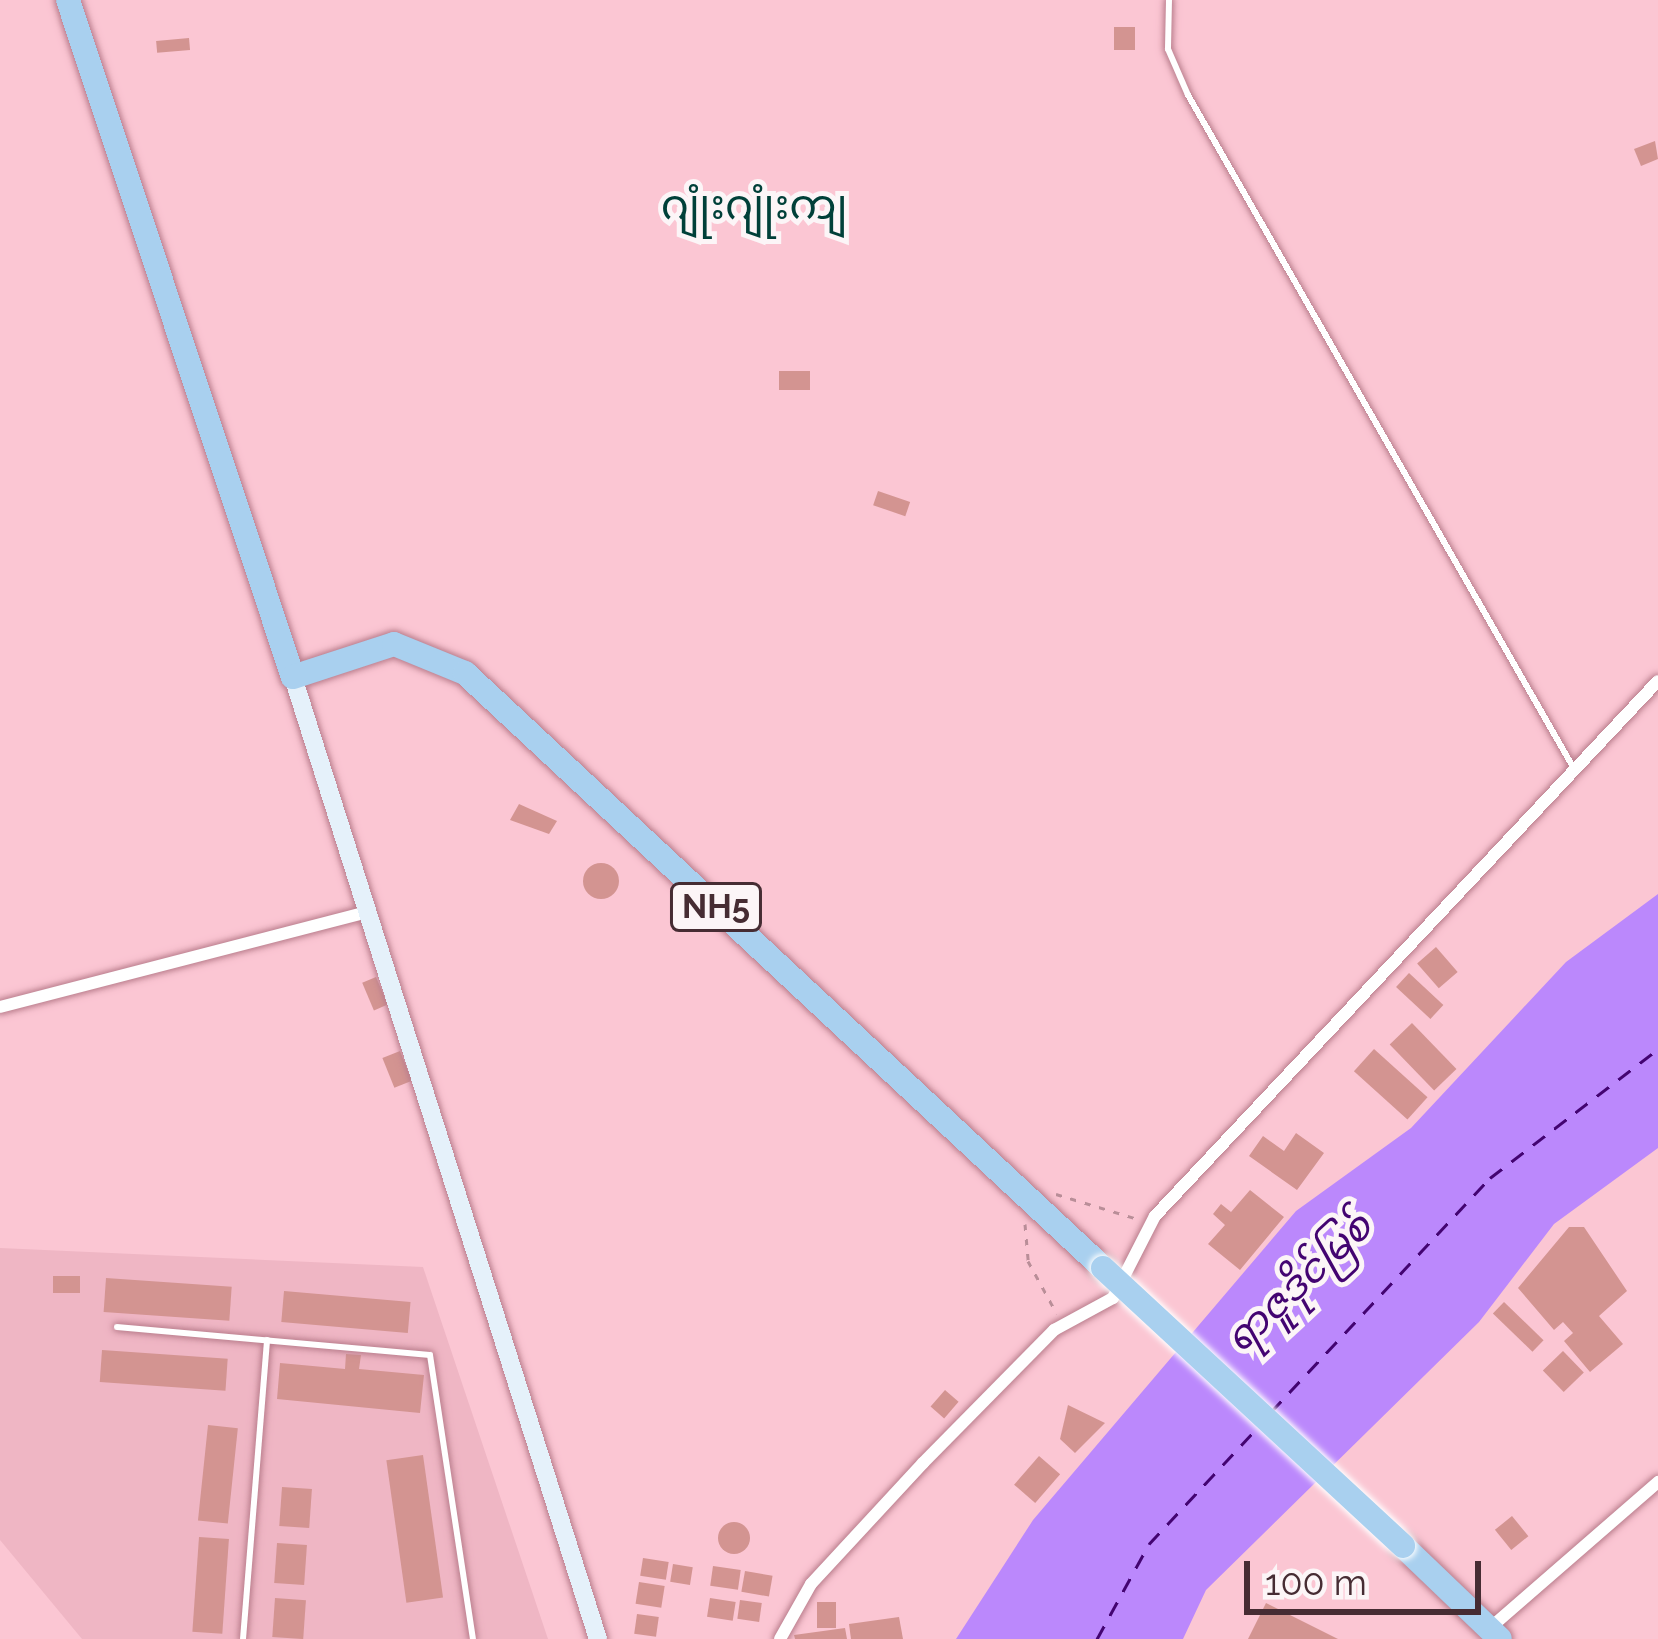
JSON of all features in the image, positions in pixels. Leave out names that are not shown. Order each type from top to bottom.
[{"type":"highway","points":[[68,0],[293,677]]},
{"type":"highway","name":"NH5","points":[[293,677],[394,644],[465,673],[1495,1634]]},
{"type":"main road","points":[[293,677],[598,1639]]},
{"type":"street","points":[[780,1639],[811,1584],[1063,1324],[1113,1298],[1151,1224],[1658,681]]},
{"type":"street","points":[[0,1007],[370,911]]},
{"type":"street","points":[[1495,1634],[1658,1482]]},
{"type":"lane","points":[[1169,0],[1168,49],[1188,94],[1573,767]]},
{"type":"lane","points":[[117,1328],[430,1355],[472,1639]]},
{"type":"lane","points":[[243,1639],[267,1340]]},
{"type":"path","points":[[1063,1324],[1028,1262],[1026,1196],[1062,1195],[1151,1224]]},
{"type":"shaded area","points":[[0,1248],[423,1267],[548,1639],[82,1639],[0,1540]]},
{"type":"water","name":"ရာဇူဒိုင်မြစ်","points":[[1658,894],[1658,1148],[1554,1224],[1479,1322],[1206,1590],[1183,1639],[956,1639],[1033,1520],[1296,1211],[1411,1128],[1566,962]]},
{"type":"building","points":[[1114,27],[1135,27],[1135,50],[1114,50]]},
{"type":"building","points":[[189,38],[190,50],[157,53],[156,41]]},
{"type":"building","points":[[1655,141],[1658,159],[1641,166],[1634,149]]},
{"type":"building","points":[[779,371],[810,371],[810,390],[779,390]]},
{"type":"building","points":[[878,491],[910,502],[905,516],[873,505]]},
{"type":"building","points":[[519,804],[557,821],[549,834],[510,820]]},
{"type":"building","points":[[601,863],[613,869],[619,881],[613,893],[601,899],[589,893],[583,881],[589,869]]},
{"type":"building","points":[[1436,947],[1458,972],[1439,988],[1417,963]]},
{"type":"building","points":[[1409,973],[1443,1005],[1430,1019],[1396,987]]},
{"type":"building","points":[[376,977],[388,1005],[374,1010],[362,983]]},
{"type":"building","points":[[1412,1023],[1456,1069],[1434,1091],[1390,1045]]},
{"type":"building","points":[[1374,1049],[1428,1097],[1407,1119],[1354,1071]]},
{"type":"building","points":[[400,1051],[412,1081],[394,1088],[382,1058]]},
{"type":"building","points":[[1296,1133],[1324,1153],[1297,1190],[1249,1156],[1263,1136],[1284,1151]]},
{"type":"building","points":[[1250,1190],[1284,1217],[1240,1270],[1208,1244],[1225,1225],[1213,1214],[1221,1204],[1231,1212]]},
{"type":"building","points":[[1569,1227],[1584,1227],[1627,1291],[1599,1316],[1623,1344],[1590,1372],[1564,1341],[1573,1333],[1563,1322],[1554,1330],[1518,1288]]},
{"type":"building","points":[[53,1276],[80,1276],[80,1293],[53,1293]]},
{"type":"building","points":[[106,1278],[232,1287],[229,1321],[104,1312]]},
{"type":"building","points":[[284,1291],[411,1302],[408,1333],[281,1322]]},
{"type":"building","points":[[1504,1302],[1544,1340],[1532,1352],[1493,1314]]},
{"type":"building","points":[[102,1350],[228,1359],[225,1391],[100,1382]]},
{"type":"building","points":[[1563,1351],[1584,1373],[1564,1392],[1543,1370]]},
{"type":"building","points":[[346,1354],[361,1355],[359,1369],[424,1375],[420,1413],[277,1399],[280,1363],[345,1369]]},
{"type":"building","points":[[945,1390],[959,1402],[944,1418],[931,1407]]},
{"type":"building","points":[[1068,1405],[1105,1423],[1075,1453],[1060,1439]]},
{"type":"building","points":[[208,1425],[238,1428],[228,1524],[198,1520]]},
{"type":"building","points":[[423,1455],[443,1598],[406,1603],[386,1460]]},
{"type":"building","points":[[1039,1456],[1060,1474],[1035,1503],[1014,1485]]},
{"type":"building","points":[[282,1487],[312,1489],[309,1528],[279,1526]]},
{"type":"building","points":[[1512,1516],[1528,1536],[1511,1550],[1495,1530]]},
{"type":"building","points":[[734,1522],[745,1527],[750,1538],[745,1549],[734,1554],[723,1549],[718,1538],[723,1527]]},
{"type":"building","points":[[199,1537],[229,1539],[222,1634],[192,1632]]},
{"type":"building","points":[[277,1543],[307,1545],[304,1585],[274,1583]]},
{"type":"building","points":[[643,1558],[669,1562],[666,1580],[640,1576]]},
{"type":"building","points":[[673,1564],[693,1567],[690,1585],[670,1582]]},
{"type":"building","points":[[713,1566],[741,1570],[738,1590],[710,1586]]},
{"type":"building","points":[[745,1571],[773,1576],[769,1597],[741,1592]]},
{"type":"building","points":[[639,1582],[665,1586],[661,1608],[636,1604]]},
{"type":"building","points":[[275,1598],[306,1600],[303,1639],[272,1637]]},
{"type":"building","points":[[710,1598],[736,1602],[733,1621],[707,1617]]},
{"type":"building","points":[[740,1600],[762,1603],[759,1622],[737,1619]]},
{"type":"building","points":[[817,1602],[836,1602],[836,1628],[817,1628]]},
{"type":"building","points":[[1266,1603],[1338,1639],[1248,1639]]},
{"type":"building","points":[[637,1614],[659,1617],[656,1637],[634,1634]]},
{"type":"building","points":[[899,1617],[903,1639],[851,1639],[849,1624]]},
{"type":"building","points":[[845,1628],[847,1639],[795,1639],[794,1635]]},
{"type":"ferry route","points":[[1271,1412],[1490,1178],[1658,1049]]},
{"type":"ferry route","points":[[1097,1639],[1149,1544],[1257,1428]]},
{"type":"district","name":"ဂျုံးဂျုံးကျ","points":[[754,205]]}]
